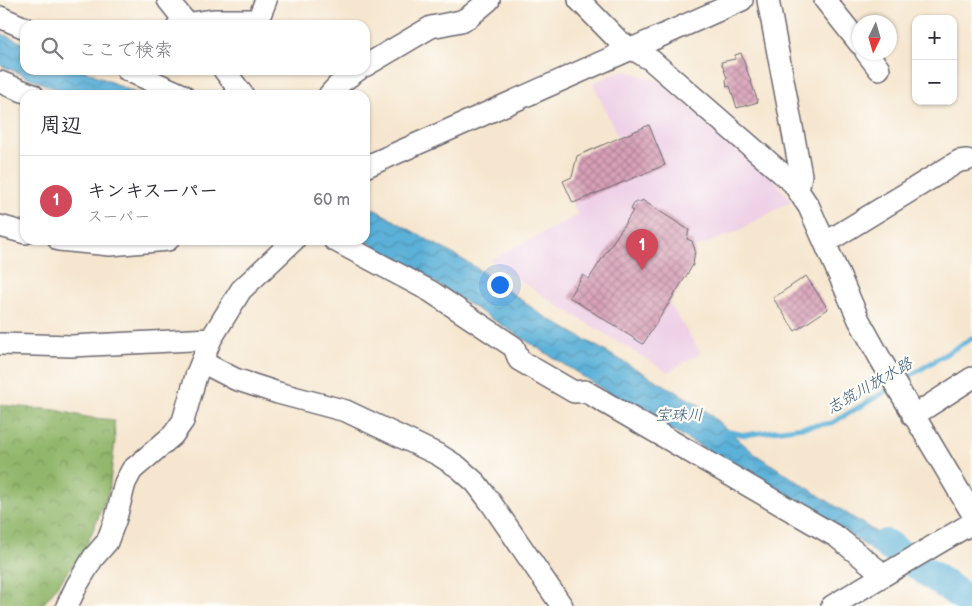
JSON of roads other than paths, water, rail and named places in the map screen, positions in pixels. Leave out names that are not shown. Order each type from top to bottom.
[{"type":"street","points":[[168,0],[181,20]]},
{"type":"street","points":[[215,20],[258,20],[266,0]]},
{"type":"street","points":[[370,63],[431,27],[461,21],[470,17],[489,0]]},
{"type":"street","points":[[579,0],[619,41],[652,60],[793,183],[809,207],[859,320],[911,413],[972,513]]},
{"type":"street","points":[[370,165],[742,0]]},
{"type":"street","points":[[768,0],[801,175],[798,191]]},
{"type":"street","points":[[825,0],[852,34]]},
{"type":"street","points":[[0,17],[20,26]]},
{"type":"street","points":[[137,75],[172,90]]},
{"type":"street","points":[[228,75],[240,90]]},
{"type":"street","points":[[334,90],[351,75]]},
{"type":"street","points":[[0,82],[20,90]]},
{"type":"street","points":[[825,243],[959,161],[967,160]]},
{"type":"street","points":[[0,226],[20,232]]},
{"type":"street","points":[[67,606],[93,558],[107,542],[116,518],[125,483],[132,470],[173,435],[183,421],[194,384],[211,339],[241,290],[289,245]]},
{"type":"street","points":[[343,245],[430,291],[514,347],[519,360],[574,392],[585,391],[812,522],[837,537],[887,573]]},
{"type":"street","points":[[0,344],[72,346],[211,339]]},
{"type":"street","points":[[202,362],[235,379],[278,394],[346,411],[439,455],[458,467],[476,483],[491,502],[562,606]]},
{"type":"street","points":[[911,413],[972,378]]},
{"type":"street","points":[[832,606],[972,523]]},
{"type":"water","points":[[0,33],[20,42],[20,74],[0,65]]},
{"type":"water","points":[[23,75],[95,75],[129,90],[58,90]]},
{"type":"water","name":"宝珠川","points":[[370,207],[472,265],[542,315],[699,405],[755,454],[905,551],[887,560],[798,501],[631,407],[401,261],[370,243]]},
{"type":"waterway","name":"志筑川放水路","points":[[900,382],[972,338]]},
{"type":"waterway","name":"志筑川放水路","points":[[725,431],[745,435],[832,423],[893,387]]},
{"type":"waterway","name":"宝珠川","points":[[886,544],[972,603]]},
{"type":"place","name":"キンキスーパー","points":[[642,270]]}]
